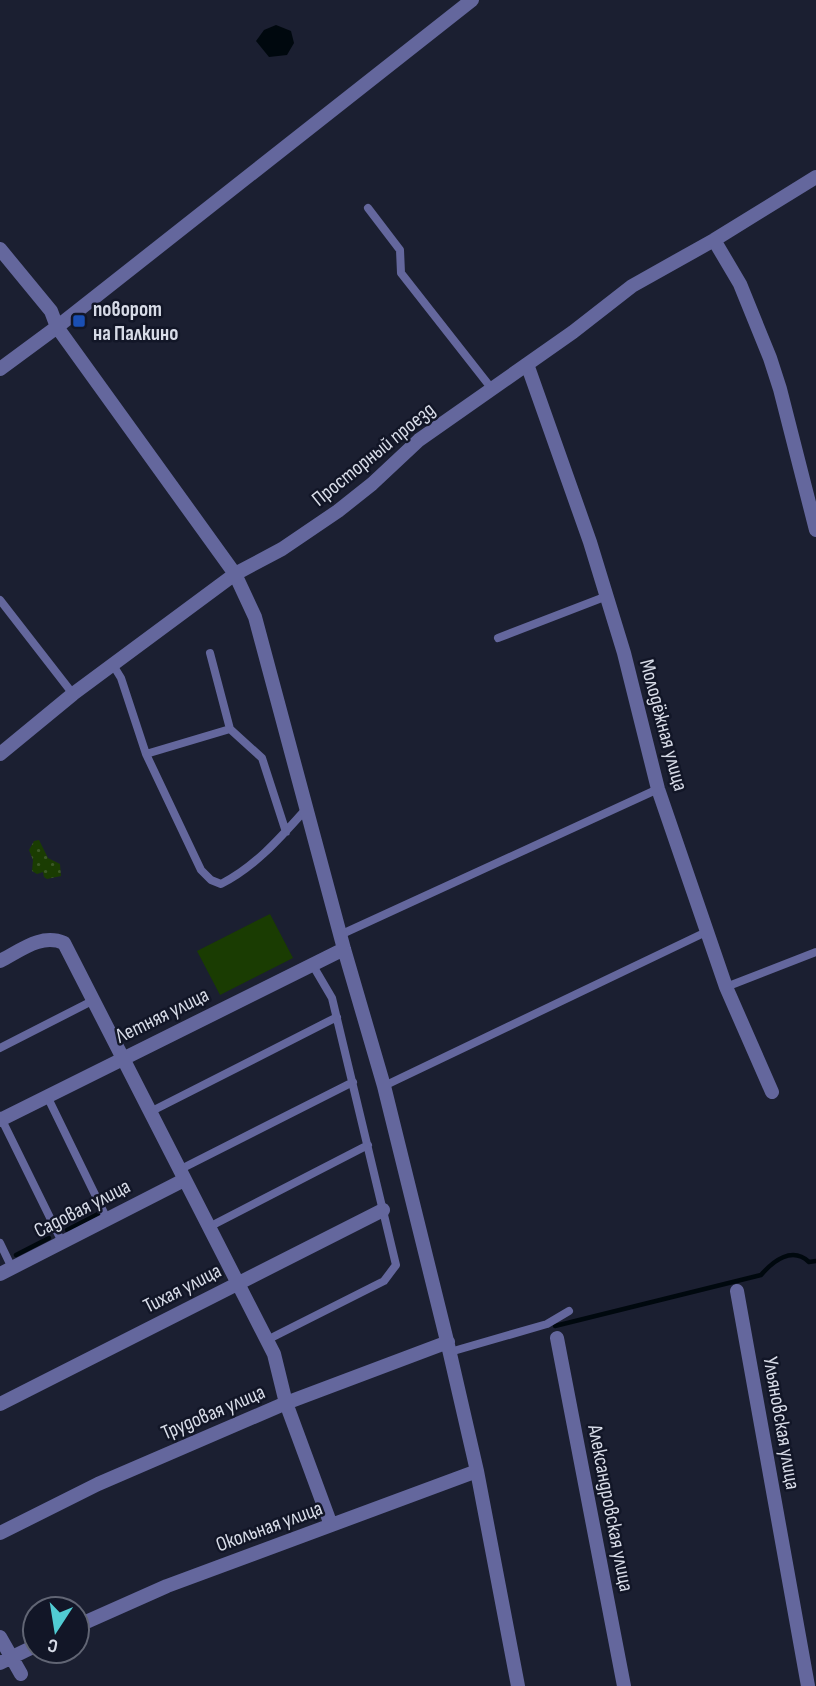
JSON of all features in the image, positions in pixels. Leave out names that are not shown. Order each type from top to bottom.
[{"type":"street","points":[[0,369],[472,0]]},
{"type":"street","name":"Просторный проезд","points":[[0,754],[72,694],[235,574],[282,549],[338,511],[372,484],[419,440],[573,332],[632,286],[714,240],[816,177]]},
{"type":"street","points":[[714,240],[740,284],[770,358],[816,530]]},
{"type":"street","points":[[0,249],[51,311],[57,327],[235,574],[255,617],[384,1086],[449,1347],[477,1471],[518,1686]]},
{"type":"street","name":"Молодёжная улица","points":[[527,364],[590,542],[624,653],[658,789],[706,932],[726,987],[772,1092]]},
{"type":"street","points":[[0,961],[41,940],[58,940],[64,943],[274,1354],[286,1403],[331,1525]]},
{"type":"street","name":"Летняя улица","points":[[1,1119],[312,964],[343,942]]},
{"type":"street","name":"Садовая улица","points":[[6,1271],[107,1219],[182,1175]]},
{"type":"street","name":"Тихая улица","points":[[0,1404],[383,1210]]},
{"type":"street","name":"Ульяновская улица","points":[[737,1291],[808,1686]]},
{"type":"street","name":"Александровская улица","points":[[557,1338],[624,1686]]},
{"type":"street","name":"Трудовая улица","points":[[0,1533],[98,1483],[286,1403],[449,1347]]},
{"type":"street","name":"Окольная улица","points":[[91,1620],[156,1590],[477,1471]]},
{"type":"street","points":[[0,1637],[5,1660],[23,1680]]},
{"type":"street","points":[[5,1660],[21,1653]]},
{"type":"lane","points":[[368,208],[400,250],[401,273],[492,389]]},
{"type":"lane","points":[[498,638],[607,596]]},
{"type":"lane","points":[[0,600],[72,694]]},
{"type":"lane","points":[[211,653],[230,729],[262,758],[286,832]]},
{"type":"lane","points":[[113,664],[121,678],[146,754],[201,870],[211,880],[221,884],[240,874],[286,832],[306,809]]},
{"type":"lane","points":[[146,754],[230,729]]},
{"type":"lane","points":[[343,942],[658,789]]},
{"type":"lane","points":[[384,1086],[706,932]]},
{"type":"lane","points":[[726,987],[816,951]]},
{"type":"lane","points":[[267,1340],[384,1281],[396,1265],[332,998],[312,964]]},
{"type":"lane","points":[[0,1048],[92,1002]]},
{"type":"lane","points":[[150,1112],[337,1017]]},
{"type":"lane","points":[[182,1175],[353,1082]]},
{"type":"lane","points":[[47,1096],[107,1219]]},
{"type":"lane","points":[[1,1119],[62,1242]]},
{"type":"lane","points":[[208,1227],[368,1145]]},
{"type":"lane","points":[[0,1243],[6,1271]]},
{"type":"lane","points":[[449,1347],[547,1324],[569,1311]]},
{"type":"green space","points":[[39,840],[48,858],[60,864],[61,876],[47,879],[43,872],[37,874],[32,871],[33,860],[29,850],[34,841]]},
{"type":"green space","points":[[270,914],[293,958],[220,995],[197,951]]},
{"type":"shaded area","points":[[276,25],[291,31],[294,43],[287,55],[269,57],[256,41],[264,30]]},
{"type":"waterway","points":[[67,1230],[98,1214]]},
{"type":"waterway","points":[[16,1255],[49,1238]]},
{"type":"waterway","points":[[555,1326],[761,1275],[771,1265],[790,1255],[803,1257],[809,1262],[816,1261]]},
{"type":"place","name":"поворот на Палкино","points":[[79,321]]}]
